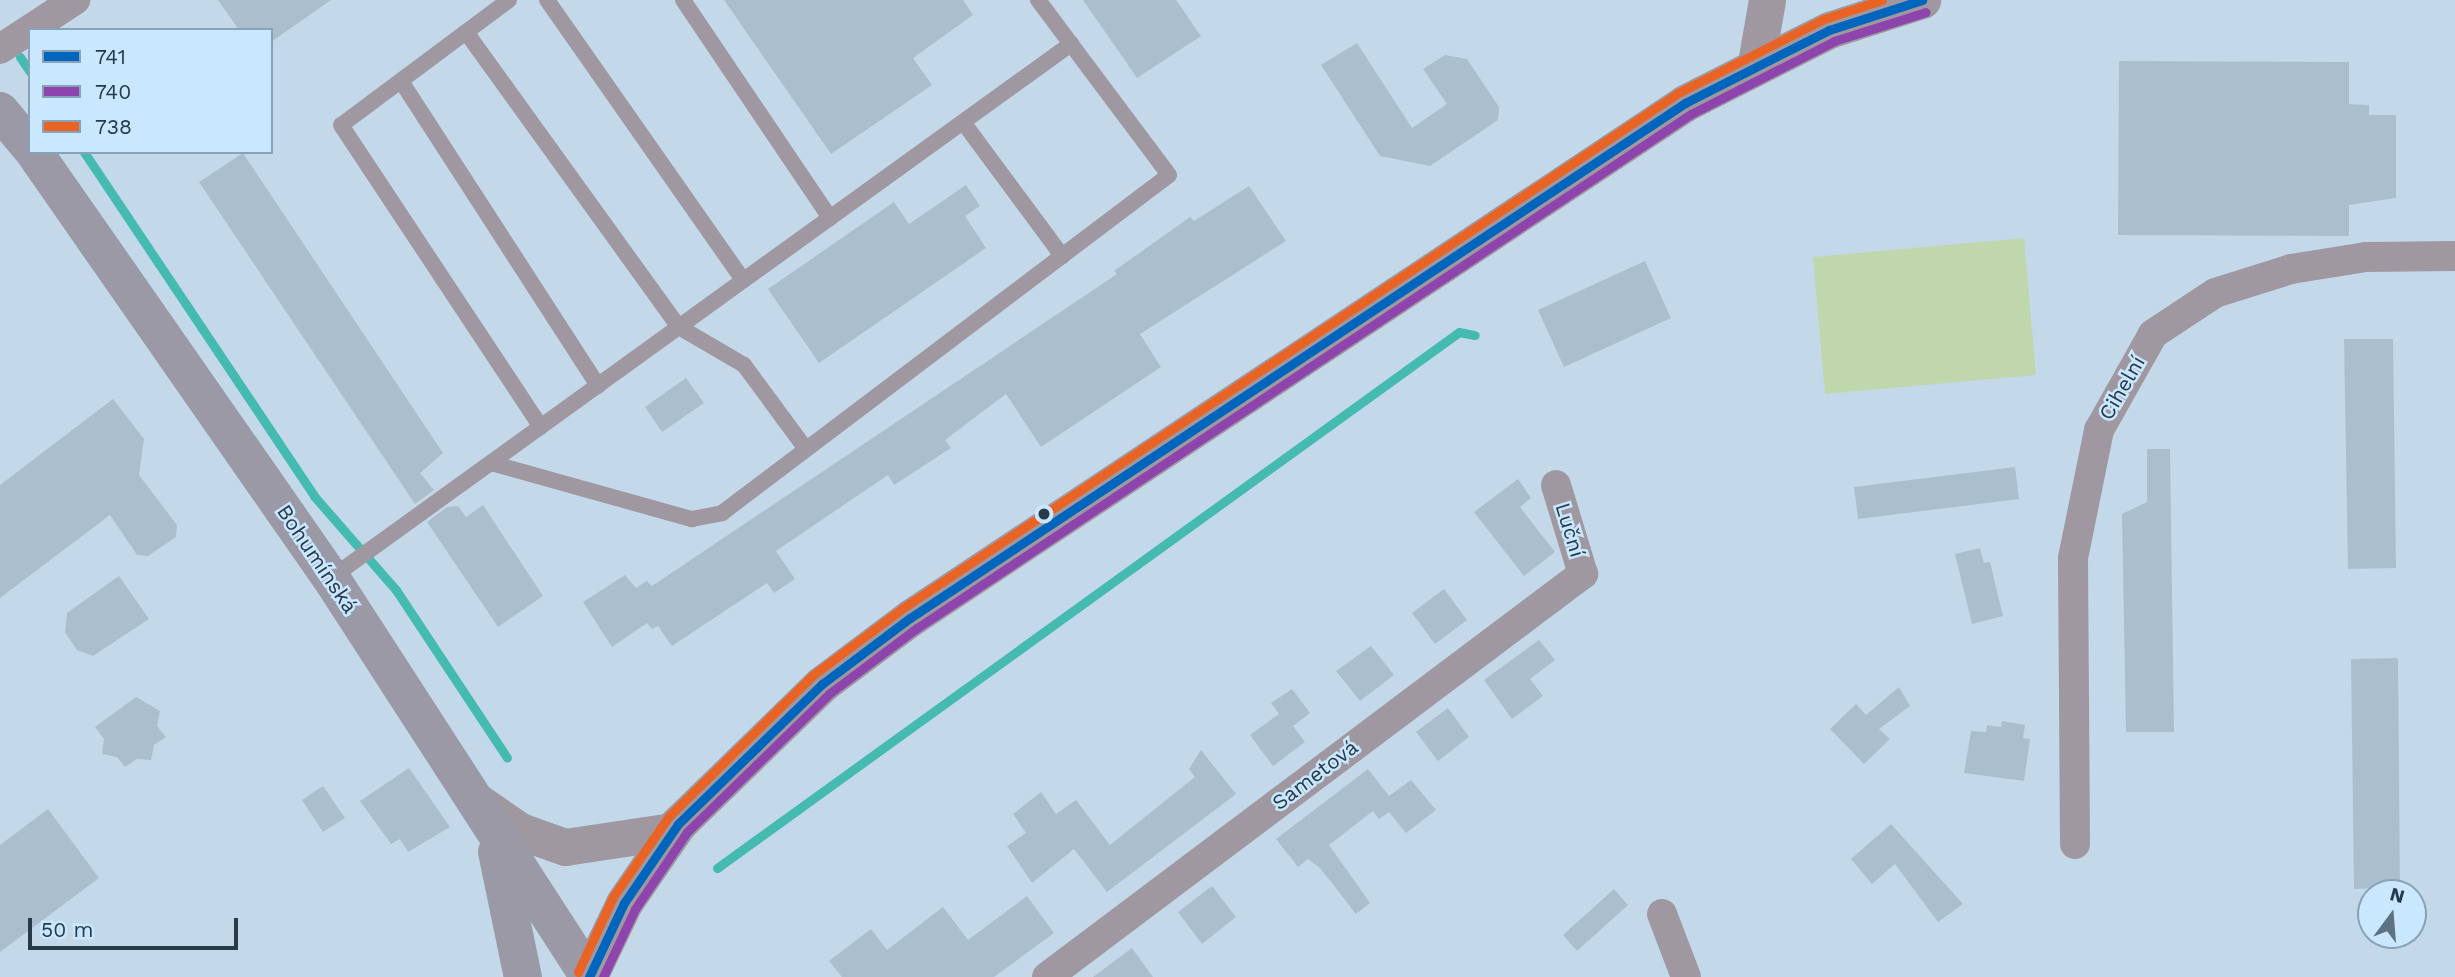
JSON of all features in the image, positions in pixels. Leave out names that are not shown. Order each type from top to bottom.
[{"type":"main road","points":[[0,111],[28,145]]},
{"type":"main road","name":"Bohumínská","points":[[35,154],[331,578],[592,975]]},
{"type":"main road","points":[[484,813],[523,977]]},
{"type":"street","points":[[1756,63],[1767,0]]},
{"type":"street","points":[[592,975],[624,903],[673,831],[822,684],[910,618],[1597,158],[1756,63],[1829,30],[1922,0]]},
{"type":"street","points":[[0,49],[56,5]]},
{"type":"street","name":"Cihelní","points":[[2075,844],[2073,558],[2099,430],[2153,334],[2215,293],[2291,269],[2366,257],[2455,256]]},
{"type":"street","name":"Luční","points":[[1556,485],[1583,574]]},
{"type":"street","name":"Sametová","points":[[1047,977],[1583,574]]},
{"type":"street","points":[[484,813],[520,831],[565,847],[673,831]]},
{"type":"street","points":[[1662,914],[1686,977]]},
{"type":"lane","points":[[509,0],[341,125],[541,426]]},
{"type":"lane","points":[[547,0],[743,281]]},
{"type":"lane","points":[[682,0],[830,218]]},
{"type":"lane","points":[[491,463],[692,519],[722,513],[1169,175],[1038,0]]},
{"type":"lane","points":[[466,32],[679,327],[744,365],[806,449]]},
{"type":"lane","points":[[331,578],[1071,44]]},
{"type":"lane","points":[[401,81],[598,386]]},
{"type":"lane","points":[[963,122],[1062,256]]},
{"type":"green space","points":[[2024,238],[2036,375],[1825,394],[1813,257]]},
{"type":"building","points":[[218,0],[331,0],[273,41],[273,28],[238,28]]},
{"type":"building","points":[[724,0],[963,0],[973,15],[913,58],[932,85],[831,154]]},
{"type":"building","points":[[1083,0],[1176,0],[1201,36],[1137,78]]},
{"type":"building","points":[[1357,43],[1412,128],[1447,104],[1423,69],[1445,55],[1467,59],[1499,107],[1498,120],[1430,166],[1380,156],[1321,65]]},
{"type":"building","points":[[2119,61],[2349,62],[2349,104],[2369,105],[2369,115],[2396,115],[2396,198],[2349,205],[2349,236],[2118,235]]},
{"type":"building","points":[[244,154],[443,453],[420,473],[434,490],[415,504],[199,182]]},
{"type":"building","points":[[966,185],[980,206],[965,216],[986,248],[819,363],[768,289],[894,202],[909,224]]},
{"type":"building","points":[[1249,186],[1286,241],[1140,334],[1161,367],[1041,447],[1006,394],[945,440],[951,448],[894,485],[888,475],[776,551],[795,579],[774,593],[767,583],[672,646],[658,626],[652,629],[647,623],[612,647],[583,602],[625,575],[636,588],[647,581],[652,586],[1117,274],[1114,271],[1190,217],[1194,221]]},
{"type":"building","points":[[1645,261],[1671,318],[1564,367],[1538,310]]},
{"type":"building","points":[[2344,339],[2393,339],[2396,568],[2348,569]]},
{"type":"building","points":[[686,378],[704,403],[662,432],[645,407]]},
{"type":"building","points":[[113,399],[144,439],[139,475],[177,525],[176,537],[148,556],[137,555],[110,515],[0,598],[0,485]]},
{"type":"building","points":[[2147,449],[2170,449],[2174,732],[2126,732],[2122,514],[2147,502]]},
{"type":"building","points":[[2015,467],[2019,499],[1858,519],[1854,487]]},
{"type":"building","points":[[1518,479],[1531,498],[1520,507],[1555,552],[1524,576],[1474,512]]},
{"type":"building","points":[[483,505],[543,596],[498,627],[427,522],[447,507],[458,506],[466,517]]},
{"type":"building","points":[[1980,548],[1984,563],[1990,562],[2003,616],[1972,624],[1955,554]]},
{"type":"building","points":[[119,576],[149,619],[93,656],[77,650],[65,632],[67,613]]},
{"type":"building","points":[[1444,589],[1467,620],[1435,644],[1412,613]]},
{"type":"building","points":[[1539,640],[1555,660],[1530,679],[1543,696],[1512,719],[1484,680]]},
{"type":"building","points":[[1371,646],[1394,675],[1360,701],[1336,671]]},
{"type":"building","points":[[2398,658],[2400,879],[2357,879],[2357,889],[2354,889],[2351,659]]},
{"type":"building","points":[[1899,687],[1910,706],[1879,729],[1890,739],[1864,764],[1830,729],[1856,704],[1866,715]]},
{"type":"building","points":[[1292,689],[1310,713],[1293,726],[1305,742],[1273,766],[1250,735],[1279,714],[1271,703]]},
{"type":"building","points":[[136,697],[160,711],[157,726],[166,737],[154,745],[151,760],[137,759],[125,767],[117,757],[102,754],[104,739],[95,727]]},
{"type":"building","points":[[1448,708],[1469,737],[1438,761],[1416,732]]},
{"type":"building","points":[[2002,721],[2025,725],[2023,738],[2030,739],[2024,781],[1964,773],[1971,731],[1986,732],[1987,725],[2001,727]]},
{"type":"building","points":[[1201,750],[1236,794],[1107,892],[1074,849],[1032,883],[1007,846],[1026,833],[1013,814],[1041,792],[1056,814],[1076,800],[1110,845],[1195,777],[1189,769]]},
{"type":"building","points":[[409,768],[450,827],[408,852],[400,839],[391,844],[360,801]]},
{"type":"building","points":[[1368,769],[1389,796],[1411,780],[1436,810],[1406,833],[1389,812],[1379,819],[1373,811],[1329,845],[1370,903],[1356,914],[1320,868],[1308,859],[1298,867],[1276,839]]},
{"type":"building","points":[[323,786],[345,818],[323,832],[302,800]]},
{"type":"building","points":[[48,809],[99,878],[0,952],[0,845]]},
{"type":"building","points":[[1891,824],[1963,904],[1938,922],[1895,864],[1872,884],[1851,859]]},
{"type":"building","points":[[1212,886],[1236,917],[1202,944],[1178,912]]},
{"type":"building","points":[[1614,889],[1628,905],[1577,951],[1563,935]]},
{"type":"building","points":[[1027,896],[1054,933],[994,977],[842,977],[829,961],[871,929],[887,950],[943,907],[968,940]]},
{"type":"building","points":[[1132,948],[1153,977],[1093,977]]},
{"type":"waterway","points":[[20,57],[28,69]]},
{"type":"waterway","points":[[85,154],[314,496],[396,590],[507,758]]},
{"type":"waterway","points":[[717,868],[1459,332],[1475,335]]},
{"type":"transit line","name":"738","points":[[578,972],[613,897],[669,816],[813,675],[903,608],[1678,93],[1824,19],[1882,0]]},
{"type":"transit line","name":"741","points":[[589,977],[624,903],[678,824],[822,684],[910,618],[1685,103],[1829,30],[1922,0]]},
{"type":"transit line","name":"740","points":[[603,977],[635,909],[687,832],[830,693],[917,628],[1691,114],[1834,41],[1926,12]]}]
